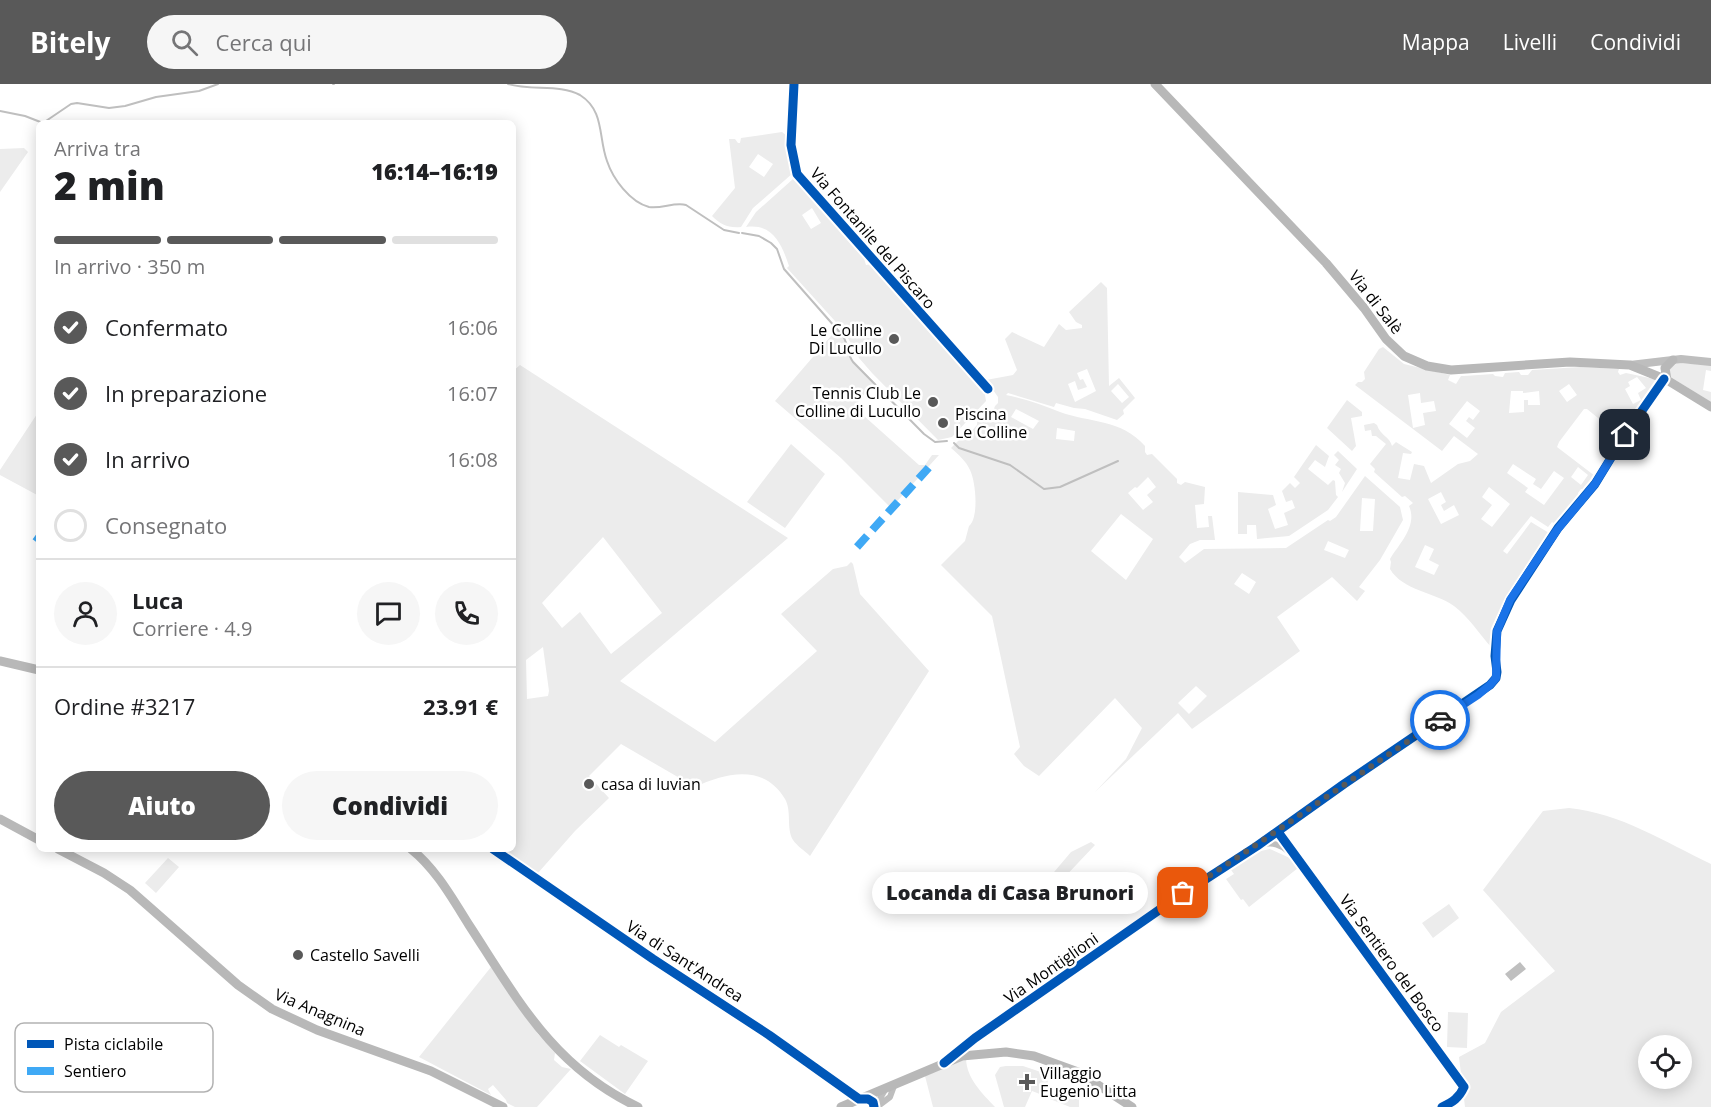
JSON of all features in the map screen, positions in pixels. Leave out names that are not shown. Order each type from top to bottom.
[{"type":"main road","name":"Via di Salè","points":[[1155,84],[1326,263],[1364,308],[1389,344],[1408,358],[1427,366],[1455,370],[1578,362],[1630,365],[1665,379],[1711,407]]},
{"type":"main road","points":[[1665,379],[1665,368],[1673,360]]},
{"type":"main road","points":[[0,661],[36,669]]},
{"type":"main road","points":[[2,823],[36,839]]},
{"type":"main road","name":"Via Anagnina","points":[[64,852],[99,870],[130,890],[236,984],[272,1009],[316,1030],[431,1071],[503,1107]]},
{"type":"main road","points":[[414,852],[438,878],[527,1011],[555,1047],[594,1082],[638,1107]]},
{"type":"main road","points":[[841,1107],[962,1056],[1006,1052],[1034,1056],[1078,1072],[1132,1107]]},
{"type":"street","name":"Via Fontanile del Piscaro","points":[[794,84],[791,145],[797,174],[988,389]]},
{"type":"street","points":[[1630,365],[1673,360],[1711,362]]},
{"type":"street","name":"Via Montiglioni","points":[[944,1063],[975,1038],[1172,901],[1257,846],[1490,685],[1496,678],[1497,672],[1497,631],[1510,600],[1557,530],[1595,484],[1625,435],[1665,379]]},
{"type":"street","name":"Via Sentiero del Bosco","points":[[1278,831],[1464,1087],[1460,1095],[1442,1107]]},
{"type":"street","name":"Via Sentiero del Bosco","points":[[1257,846],[1269,843],[1283,846],[1296,858]]},
{"type":"street","name":"Via di Sant'Andrea","points":[[498,852],[644,953],[769,1035],[859,1100],[870,1100],[875,1107]]},
{"type":"street","points":[[975,1038],[973,1047],[983,1053]]},
{"type":"street","points":[[875,1107],[890,1097],[894,1086]]},
{"type":"street","points":[[875,1107],[885,1090]]},
{"type":"shaded area","points":[[782,132],[787,136],[787,155],[793,173],[753,208],[741,227],[732,227],[722,224],[712,216],[735,188],[729,139],[735,139],[740,143],[741,138]],"holes":[[[758,154],[773,164],[764,177],[749,167]]]},
{"type":"shaded area","points":[[24,148],[28,152],[0,192],[0,149]]},
{"type":"shaded area","name":"Le Colline Di Lucullo","points":[[793,179],[796,182],[799,181],[862,252],[866,265],[872,264],[984,389],[986,401],[952,437],[938,440],[872,373],[859,358],[844,331],[787,268],[789,266],[786,258],[775,237],[763,228],[746,227],[756,212]],"holes":[[[812,208],[821,223],[811,229],[802,215]]]},
{"type":"shaded area","points":[[1101,282],[1107,288],[1109,386],[1119,378],[1135,398],[1123,410],[1124,414],[1117,420],[1085,409],[1056,403],[1054,407],[1008,393],[1006,395],[1072,416],[1116,426],[1136,437],[1145,446],[1147,455],[1152,454],[1177,479],[1177,483],[1181,485],[1185,482],[1205,487],[1204,504],[1195,505],[1197,528],[1209,527],[1208,516],[1212,516],[1215,540],[1200,540],[1190,544],[1179,557],[1185,563],[1204,549],[1286,548],[1336,517],[1365,476],[1400,507],[1403,520],[1380,560],[1359,587],[1365,591],[1357,601],[1332,577],[1277,617],[1300,651],[1192,729],[1178,713],[1095,792],[1126,759],[1142,728],[1115,698],[1039,776],[1024,766],[1014,754],[1020,747],[992,616],[941,565],[965,541],[975,508],[975,491],[970,470],[951,448],[966,433],[969,434],[987,412],[992,414],[998,403],[998,397],[986,380],[1013,375],[1017,370],[1005,339],[1012,332],[1044,347],[1059,324],[1066,330],[1082,328],[1082,325],[1076,322],[1069,312]],"holes":[[[1087,369],[1096,391],[1075,402],[1068,384],[1075,381],[1078,390],[1087,387],[1083,379],[1080,380],[1077,373]],[[1118,384],[1129,397],[1122,403],[1111,391]],[[1016,409],[1039,421],[1033,429],[1011,417]],[[1057,428],[1075,431],[1074,441],[1056,439]],[[1148,477],[1156,487],[1147,495],[1153,502],[1143,510],[1128,493]],[[1362,498],[1375,499],[1373,531],[1360,531]],[[1121,514],[1153,539],[1126,580],[1091,551]],[[1328,541],[1349,550],[1345,558],[1324,550]],[[1242,573],[1256,582],[1249,594],[1234,584]],[[1196,686],[1207,696],[1189,714],[1178,703]]]},
{"type":"shaded area","points":[[837,329],[847,342],[850,357],[877,385],[872,390],[869,388],[854,407],[919,465],[925,465],[932,455],[939,455],[891,508],[841,458],[775,401]]},
{"type":"shaded area","points":[[1383,347],[1404,364],[1450,375],[1448,380],[1456,384],[1461,376],[1493,374],[1503,377],[1505,373],[1519,372],[1521,375],[1528,375],[1532,370],[1580,367],[1619,369],[1620,375],[1626,373],[1659,380],[1640,408],[1636,408],[1632,413],[1634,416],[1620,436],[1587,409],[1584,409],[1559,442],[1557,447],[1595,476],[1585,489],[1581,489],[1578,493],[1579,497],[1557,525],[1552,522],[1548,527],[1531,516],[1503,551],[1507,554],[1531,522],[1549,533],[1549,537],[1504,605],[1494,630],[1492,648],[1454,606],[1411,587],[1390,569],[1390,559],[1409,528],[1411,513],[1409,506],[1413,503],[1405,496],[1402,497],[1374,472],[1375,469],[1370,464],[1386,444],[1376,436],[1372,436],[1371,430],[1365,431],[1364,425],[1374,423],[1392,446],[1396,442],[1412,452],[1411,454],[1403,453],[1398,478],[1410,480],[1414,464],[1424,466],[1431,483],[1458,464],[1470,461],[1478,454],[1454,436],[1442,451],[1355,385],[1365,379],[1364,372],[1379,349]],"holes":[[[1637,377],[1646,388],[1638,393],[1641,400],[1633,404],[1625,389],[1630,386],[1628,382]],[[1569,384],[1577,395],[1567,402],[1559,391]],[[1511,391],[1523,391],[1523,393],[1539,391],[1540,405],[1528,405],[1528,400],[1524,400],[1524,412],[1509,413]],[[1420,393],[1421,403],[1434,401],[1436,411],[1423,413],[1425,425],[1413,428],[1408,395]],[[1467,401],[1480,411],[1473,420],[1469,417],[1466,421],[1475,428],[1467,438],[1449,424]],[[1513,464],[1536,479],[1533,484],[1541,489],[1554,471],[1564,478],[1544,505],[1525,492],[1528,488],[1507,473]],[[1578,467],[1588,475],[1581,485],[1571,477]],[[1489,487],[1510,504],[1492,527],[1481,519],[1492,505],[1482,497]],[[1441,492],[1446,502],[1441,505],[1444,511],[1454,505],[1459,515],[1441,524],[1428,499]],[[1425,545],[1434,549],[1429,560],[1439,565],[1434,575],[1415,567]]]},
{"type":"shaded area","points":[[1677,363],[1711,365],[1711,371],[1706,370],[1703,390],[1711,392],[1711,402],[1669,376],[1670,369]]},
{"type":"shaded area","points":[[520,365],[788,538],[620,681],[715,742],[817,651],[781,614],[833,569],[847,566],[851,562],[860,594],[929,671],[810,856],[793,840],[785,799],[766,780],[743,774],[731,775],[695,787],[621,744],[589,776],[609,798],[575,831],[538,873],[506,852],[516,852],[516,368]],"holes":[[[603,537],[662,613],[611,654],[580,612],[562,628],[542,603]],[[543,647],[548,696],[527,699],[526,660]]]},
{"type":"shaded area","points":[[1347,400],[1362,412],[1362,416],[1351,418],[1356,446],[1352,451],[1327,428]]},
{"type":"shaded area","points":[[36,416],[36,494],[0,475],[0,470]]},
{"type":"shaded area","points":[[791,444],[825,474],[785,528],[747,502]]},
{"type":"shaded area","points":[[1316,445],[1329,456],[1325,467],[1315,460],[1308,469],[1328,485],[1333,480],[1335,481],[1338,497],[1328,510],[1289,536],[1257,539],[1256,525],[1247,525],[1247,534],[1238,534],[1238,492],[1273,495],[1276,505],[1268,509],[1275,529],[1288,525],[1284,513],[1295,508],[1292,500],[1286,502],[1282,491],[1290,483],[1295,488],[1300,483],[1294,477]]},
{"type":"shaded area","points":[[1338,451],[1357,469],[1342,492],[1345,483],[1339,473],[1341,469],[1335,465],[1339,460],[1334,455]]},
{"type":"shaded area","points":[[1569,808],[1624,822],[1711,864],[1711,1107],[1465,1107],[1459,1057],[1485,1043],[1501,1012],[1555,971],[1483,890],[1543,811]]},
{"type":"shaded area","points":[[1091,842],[1095,845],[1060,882],[1054,883],[1049,878],[1071,852]]},
{"type":"shaded area","points":[[1270,849],[1292,859],[1298,868],[1249,907],[1226,879],[1234,874],[1231,870],[1256,852]]},
{"type":"shaded area","points":[[168,858],[179,867],[156,893],[145,883]]},
{"type":"shaded area","points":[[1449,904],[1459,918],[1433,938],[1422,923]]},
{"type":"shaded area","points":[[1520,962],[1526,969],[1511,981],[1505,974]]},
{"type":"shaded area","points":[[491,967],[538,1034],[555,1053],[554,1060],[562,1067],[571,1069],[537,1107],[515,1107],[507,1103],[493,1085],[488,1089],[491,1095],[419,1057]]},
{"type":"shaded area","points":[[1448,1012],[1468,1013],[1467,1048],[1447,1047]]},
{"type":"shaded area","points":[[600,1035],[648,1061],[625,1094],[580,1061]]},
{"type":"shaded area","points":[[966,1059],[972,1079],[995,1107],[933,1107],[925,1076]]},
{"type":"shaded area","points":[[1023,1066],[1044,1073],[1048,1082],[1045,1096],[1032,1091],[1025,1107],[1004,1107],[995,1075],[1000,1067]]},
{"type":"shaded area","points":[[1058,1086],[1079,1099],[1079,1107],[1070,1107],[1050,1099],[1055,1087]]},
{"type":"waterway","points":[[47,120],[71,104],[109,108],[125,106],[156,97],[199,91],[218,84]]},
{"type":"waterway","points":[[508,84],[564,90],[580,95],[594,109],[610,168],[629,195],[649,207],[686,205],[724,230],[739,233]]},
{"type":"waterway","points":[[0,111],[36,120]]},
{"type":"waterway","points":[[742,233],[759,236],[777,249],[784,269],[843,336],[853,362],[924,434],[935,442],[947,441]]},
{"type":"waterway","points":[[954,443],[959,448],[1010,465],[1044,489],[1060,487],[1118,461]]},
{"type":"marked path","points":[[857,547],[932,464]]},
{"type":"cycle path","points":[[794,84],[791,145],[797,174],[988,389]]},
{"type":"cycle path","points":[[944,1063],[975,1038],[1172,901],[1257,846],[1490,685],[1496,678],[1497,672],[1495,656],[1497,631],[1511,600],[1558,528],[1595,484],[1625,435],[1664,379]]},
{"type":"cycle path","points":[[1278,832],[1464,1087],[1455,1099],[1442,1107]]},
{"type":"cycle path","points":[[497,852],[769,1035],[859,1099],[868,1099],[873,1102],[874,1107]]},
{"type":"way so far","points":[[1183,893],[1257,846],[1440,720]]},
{"type":"place","name":"Le Colline Di Lucullo","points":[[894,339]]},
{"type":"place","name":"Tennis Club Le Colline di Lucullo","points":[[933,402]]},
{"type":"place","name":"Piscina Le Colline","points":[[943,423]]},
{"type":"place","name":"casa di luvian","points":[[589,784]]},
{"type":"place","name":"Locanda di Casa Brunori","points":[[1183,893]]},
{"type":"place","name":"Castello Savelli","points":[[298,955]]},
{"type":"place","name":"Villaggio Eugenio Litta","points":[[1027,1082]]},
{"type":"route","points":[[1440,720],[1478,695],[1496,678],[1497,631],[1510,600],[1557,530],[1595,484],[1625,435]]}]
